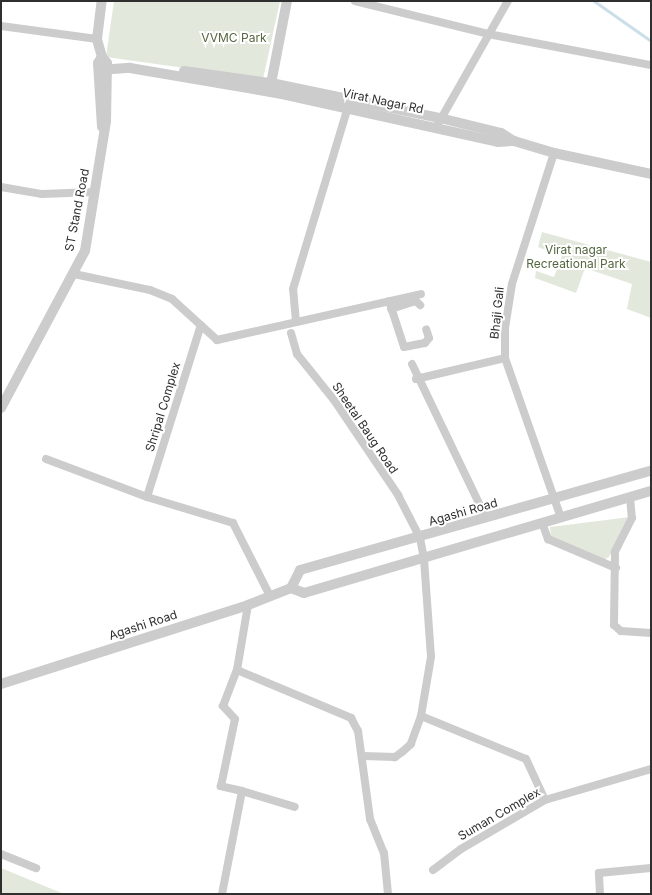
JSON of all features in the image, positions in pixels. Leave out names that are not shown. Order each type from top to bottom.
[{"type":"street","points":[[1,26],[97,39],[102,1]]},
{"type":"street","points":[[287,1],[270,87],[439,122],[508,1]]},
{"type":"street","points":[[355,1],[488,34],[651,65]]},
{"type":"street","name":"ST Stand Road","points":[[1,408],[85,251],[95,192],[102,127],[103,65],[97,39]]},
{"type":"street","name":"Virat Nagar Rd","points":[[103,65],[270,87],[348,107],[439,122],[498,142],[514,141],[554,153],[651,174]]},
{"type":"street","points":[[296,322],[293,288],[348,107]]},
{"type":"street","name":"Bhaji Gali","points":[[554,153],[512,284],[505,328],[505,358],[560,516]]},
{"type":"street","points":[[1,187],[42,194],[95,192]]},
{"type":"street","points":[[74,274],[150,290],[172,299],[217,340],[296,322],[390,305],[416,301],[420,306]]},
{"type":"street","points":[[390,305],[421,294]]},
{"type":"street","points":[[390,305],[404,347],[427,341],[426,328]]},
{"type":"street","name":"Shripal Complex","points":[[147,497],[201,325]]},
{"type":"street","name":"Sheetal Baug Road","points":[[291,332],[297,354],[334,400],[398,494],[420,538],[424,559],[431,657],[421,716],[411,744],[395,757],[363,756]]},
{"type":"street","points":[[416,379],[505,358]]},
{"type":"street","points":[[412,364],[416,379],[486,518]]},
{"type":"street","points":[[46,459],[147,497],[233,523],[270,596]]},
{"type":"street","name":"Agashi Road","points":[[1,684],[248,605],[291,588],[300,570],[420,538],[651,470]]},
{"type":"street","points":[[291,588],[304,593],[424,559],[560,516],[651,491]]},
{"type":"street","points":[[630,497],[632,518],[615,552],[616,568],[614,625],[621,631],[651,633]]},
{"type":"street","points":[[544,528],[548,540],[616,568]]},
{"type":"street","points":[[248,605],[237,670],[223,706],[235,719],[221,786],[295,807]]},
{"type":"street","points":[[237,670],[342,712],[358,731],[363,756],[370,819],[387,868],[388,894]]},
{"type":"street","points":[[421,716],[526,759],[546,800]]},
{"type":"street","name":"Suman Complex","points":[[433,870],[461,849],[546,800],[651,768]]},
{"type":"street","points":[[222,894],[242,791]]},
{"type":"street","points":[[1,854],[36,868]]},
{"type":"street","points":[[600,894],[599,873],[651,868]]},
{"type":"green space","name":"VVMC Park","points":[[114,1],[280,1],[263,79],[106,57]]},
{"type":"green space","name":"Virat nagar Recreational Park","points":[[542,232],[651,262],[651,318],[627,309],[632,284],[585,268],[576,293],[535,278],[536,271],[554,277],[562,256],[538,247]]},
{"type":"green space","points":[[630,517],[609,557],[603,560],[551,537],[550,527]]},
{"type":"green space","points":[[1,868],[64,894],[1,894]]},
{"type":"waterway","points":[[594,1],[651,41]]}]
